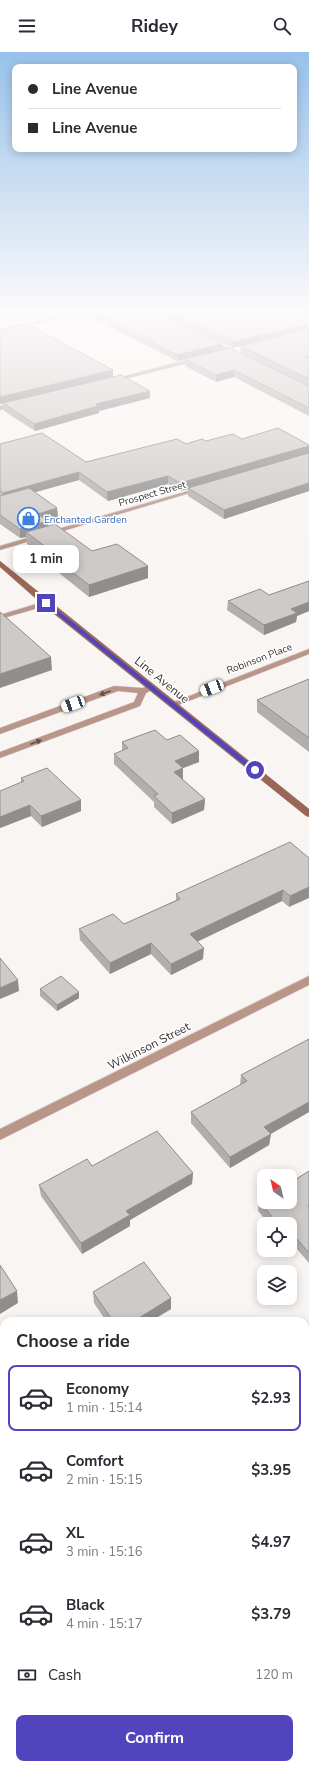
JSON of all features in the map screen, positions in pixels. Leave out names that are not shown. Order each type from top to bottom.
[{"type":"main road","name":"Line Avenue","points":[[0,563],[46,603],[309,814]]},
{"type":"street","points":[[0,408],[25,402]]},
{"type":"street","name":"Prospect Street","points":[[0,548],[205,488]]},
{"type":"street","points":[[0,617],[46,603]]},
{"type":"street","name":"Robinson Place","points":[[173,704],[309,651]]},
{"type":"street","points":[[0,731],[117,688],[143,690],[152,687]]},
{"type":"street","points":[[0,755],[137,704],[143,690]]},
{"type":"street","name":"Wilkinson Street","points":[[0,1135],[309,980]]},
{"type":"building","points":[[0,390],[29,390],[0,397]]},
{"type":"building","points":[[57,390],[150,391],[96,404],[98,406],[34,424],[3,403]]},
{"type":"building","points":[[274,390],[309,390],[309,408]]},
{"type":"building","points":[[278,428],[309,446],[180,483],[168,476],[107,492],[79,472],[3,493],[0,490],[0,444],[42,433],[86,462],[177,439],[186,444],[202,439],[206,441],[233,434],[242,439]]},
{"type":"building","points":[[309,453],[309,483],[224,510],[188,488]]},
{"type":"building","points":[[29,488],[57,508],[38,514],[48,521],[20,529],[0,515],[0,496]]},
{"type":"building","points":[[55,524],[92,551],[117,544],[148,566],[89,585],[59,562],[63,560],[26,532]]},
{"type":"building","points":[[309,581],[309,602],[291,609],[297,613],[264,625],[228,601],[260,589],[269,595]]},
{"type":"building","points":[[0,612],[51,657],[0,674]]},
{"type":"building","points":[[309,679],[309,738],[257,700]]},
{"type":"building","points":[[155,730],[167,740],[180,735],[199,751],[175,761],[183,768],[174,772],[205,799],[172,813],[154,796],[158,794],[114,754],[128,748],[122,742]]},
{"type":"building","points":[[47,768],[81,800],[41,816],[30,805],[0,817],[0,791],[24,781],[21,778]]},
{"type":"building","points":[[290,842],[309,858],[309,887],[290,896],[283,890],[190,934],[204,948],[171,964],[151,943],[110,963],[79,929],[113,914],[124,924],[180,899],[176,894]]},
{"type":"building","points":[[0,958],[18,980],[0,988]]},
{"type":"building","points":[[61,976],[79,992],[57,1005],[40,989]]},
{"type":"building","points":[[309,1039],[309,1102],[264,1127],[271,1134],[230,1157],[191,1112],[247,1081],[241,1075]]},
{"type":"building","points":[[157,1131],[193,1173],[126,1211],[130,1215],[81,1243],[39,1185],[87,1159],[92,1166]]},
{"type":"building","points":[[309,1171],[309,1253],[297,1239],[297,1217],[272,1217],[266,1209],[297,1209],[297,1179]]},
{"type":"building","points":[[144,1262],[171,1298],[140,1317],[110,1317],[93,1292]]},
{"type":"building","points":[[0,1265],[17,1291],[0,1300]]},
{"type":"place","name":"Enchanted Garden","points":[[29,519]]},
{"type":"route","points":[[46,603],[255,770]]}]
